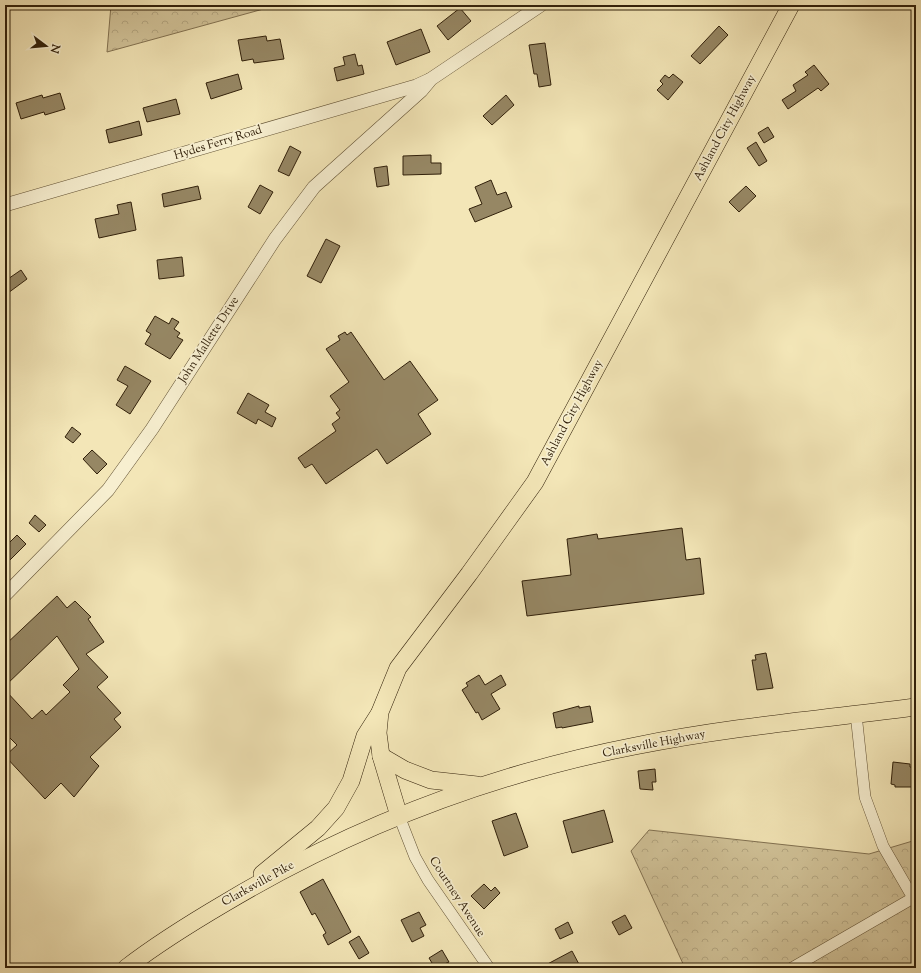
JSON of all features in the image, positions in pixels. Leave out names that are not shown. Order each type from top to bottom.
[{"type":"main road","name":"Ashland City Highway","points":[[399,816],[381,756],[378,733],[380,712],[398,668],[469,574],[535,482],[791,5]]},
{"type":"main road","name":"Clarksville Highway","points":[[399,816],[483,786],[553,765],[636,746],[740,728],[916,707]]},
{"type":"main road","points":[[235,897],[318,828],[336,808],[351,781],[365,736],[380,712]]},
{"type":"main road","points":[[381,756],[405,770],[431,780],[483,786]]},
{"type":"main road","name":"Clarksville Pike","points":[[126,968],[187,926],[235,897],[314,854],[399,816]]},
{"type":"street","points":[[431,79],[541,5]]},
{"type":"street","name":"John Mallette Drive","points":[[5,595],[108,490],[152,429],[275,239],[314,187],[421,91],[431,79]]},
{"type":"street","name":"Hydes Ferry Road","points":[[5,205],[416,86],[431,79]]},
{"type":"street","points":[[792,968],[915,901],[883,846],[865,797],[856,714]]},
{"type":"street","name":"Courtney Avenue","points":[[399,816],[415,857],[428,880],[489,968]]},
{"type":"green space","points":[[111,5],[278,5],[107,52]]},
{"type":"green space","points":[[649,830],[869,854],[916,840],[916,968],[685,968],[631,851]]},
{"type":"building","points":[[460,8],[471,21],[448,40],[437,26]]},
{"type":"building","points":[[719,26],[728,35],[700,64],[691,56]]},
{"type":"building","points":[[421,29],[430,52],[396,65],[387,42]]},
{"type":"building","points":[[266,36],[267,41],[280,39],[284,59],[254,63],[253,59],[242,61],[238,40]]},
{"type":"building","points":[[545,43],[551,85],[539,87],[537,74],[534,74],[529,45]]},
{"type":"building","points":[[355,54],[358,66],[362,65],[364,74],[337,81],[334,68],[345,65],[343,57]]},
{"type":"building","points":[[814,65],[829,84],[821,91],[818,88],[788,109],[782,100],[796,91],[793,85],[808,75],[805,72]]},
{"type":"building","points":[[238,74],[242,89],[211,99],[206,83]]},
{"type":"building","points":[[673,74],[683,82],[668,100],[657,90],[663,84],[660,81],[665,75],[669,78]]},
{"type":"building","points":[[60,93],[65,109],[45,115],[44,112],[21,119],[16,103],[42,95],[43,98]]},
{"type":"building","points":[[506,95],[514,105],[492,125],[483,116]]},
{"type":"building","points":[[176,99],[180,114],[147,122],[143,108]]},
{"type":"building","points":[[139,121],[142,135],[109,143],[106,130]]},
{"type":"building","points":[[768,127],[774,137],[764,143],[758,133]]},
{"type":"building","points":[[756,142],[767,161],[759,166],[747,148]]},
{"type":"building","points":[[290,146],[301,152],[289,176],[278,171]]},
{"type":"building","points":[[431,155],[431,163],[441,163],[441,174],[403,175],[403,156]]},
{"type":"building","points":[[387,166],[389,185],[377,187],[374,168]]},
{"type":"building","points":[[491,180],[497,195],[506,192],[512,207],[475,222],[469,209],[482,204],[475,187]]},
{"type":"building","points":[[260,185],[273,192],[260,214],[248,207]]},
{"type":"building","points":[[198,186],[201,199],[164,207],[162,194]]},
{"type":"building","points":[[746,186],[756,196],[739,212],[729,202]]},
{"type":"building","points":[[131,202],[136,230],[99,238],[95,219],[119,214],[117,205]]},
{"type":"building","points":[[326,239],[340,246],[321,283],[307,276]]},
{"type":"building","points":[[182,257],[184,276],[159,279],[157,260]]},
{"type":"building","points":[[21,270],[27,279],[8,293],[5,289],[5,281]]},
{"type":"building","points":[[155,316],[169,324],[172,318],[179,322],[174,329],[180,333],[177,337],[183,340],[170,359],[145,344],[151,334],[146,331]]},
{"type":"building","points":[[345,332],[347,335],[351,332],[384,380],[410,361],[438,400],[418,414],[431,434],[387,464],[377,449],[326,484],[312,464],[305,468],[298,458],[336,431],[332,424],[340,418],[336,413],[340,410],[330,396],[349,382],[326,349],[340,340],[338,336]]},
{"type":"building","points":[[125,366],[151,381],[130,414],[116,405],[128,386],[117,380]]},
{"type":"building","points":[[248,393],[269,405],[265,412],[276,418],[272,427],[258,419],[256,424],[237,413]]},
{"type":"building","points":[[72,427],[81,434],[73,443],[65,437]]},
{"type":"building","points":[[92,450],[107,464],[97,474],[83,459]]},
{"type":"building","points":[[35,515],[46,525],[39,532],[29,523]]},
{"type":"building","points":[[682,528],[686,560],[700,558],[704,594],[527,616],[522,581],[571,575],[567,539],[597,534],[598,539]]},
{"type":"building","points":[[17,535],[26,544],[5,565],[5,547]]},
{"type":"building","points":[[57,596],[67,608],[75,601],[91,617],[88,619],[104,642],[86,654],[108,677],[97,687],[121,713],[114,719],[121,727],[90,757],[99,766],[74,797],[61,783],[45,799],[5,756],[17,745],[5,733],[5,690],[32,719],[42,710],[46,715],[70,692],[63,685],[79,669],[57,636],[5,686],[5,645]]},
{"type":"building","points":[[766,653],[773,688],[757,690],[752,660],[756,660],[755,655]]},
{"type":"building","points":[[479,675],[485,685],[501,675],[506,685],[491,694],[500,709],[482,720],[462,690],[468,686],[466,683]]},
{"type":"building","points":[[579,706],[579,708],[590,706],[593,722],[556,728],[553,713]]},
{"type":"building","points":[[893,762],[910,764],[910,767],[916,768],[916,787],[895,787],[895,785],[891,784]]},
{"type":"building","points":[[655,769],[656,782],[652,782],[653,790],[640,789],[638,771]]},
{"type":"building","points":[[604,810],[613,842],[572,853],[563,821]]},
{"type":"building","points":[[516,813],[528,847],[504,856],[492,821]]},
{"type":"building","points":[[323,879],[351,932],[328,945],[323,935],[326,933],[315,913],[312,915],[300,892]]},
{"type":"building","points":[[484,884],[491,891],[495,887],[500,893],[484,909],[471,896]]},
{"type":"building","points":[[419,912],[426,925],[420,928],[424,936],[412,942],[401,920]]},
{"type":"building","points":[[625,915],[632,928],[619,935],[612,922]]},
{"type":"building","points":[[568,922],[573,933],[560,939],[555,929]]},
{"type":"building","points":[[359,936],[369,953],[359,959],[349,942]]},
{"type":"building","points":[[442,950],[449,962],[435,968],[429,958]]},
{"type":"building","points":[[572,951],[581,968],[540,968]]}]
